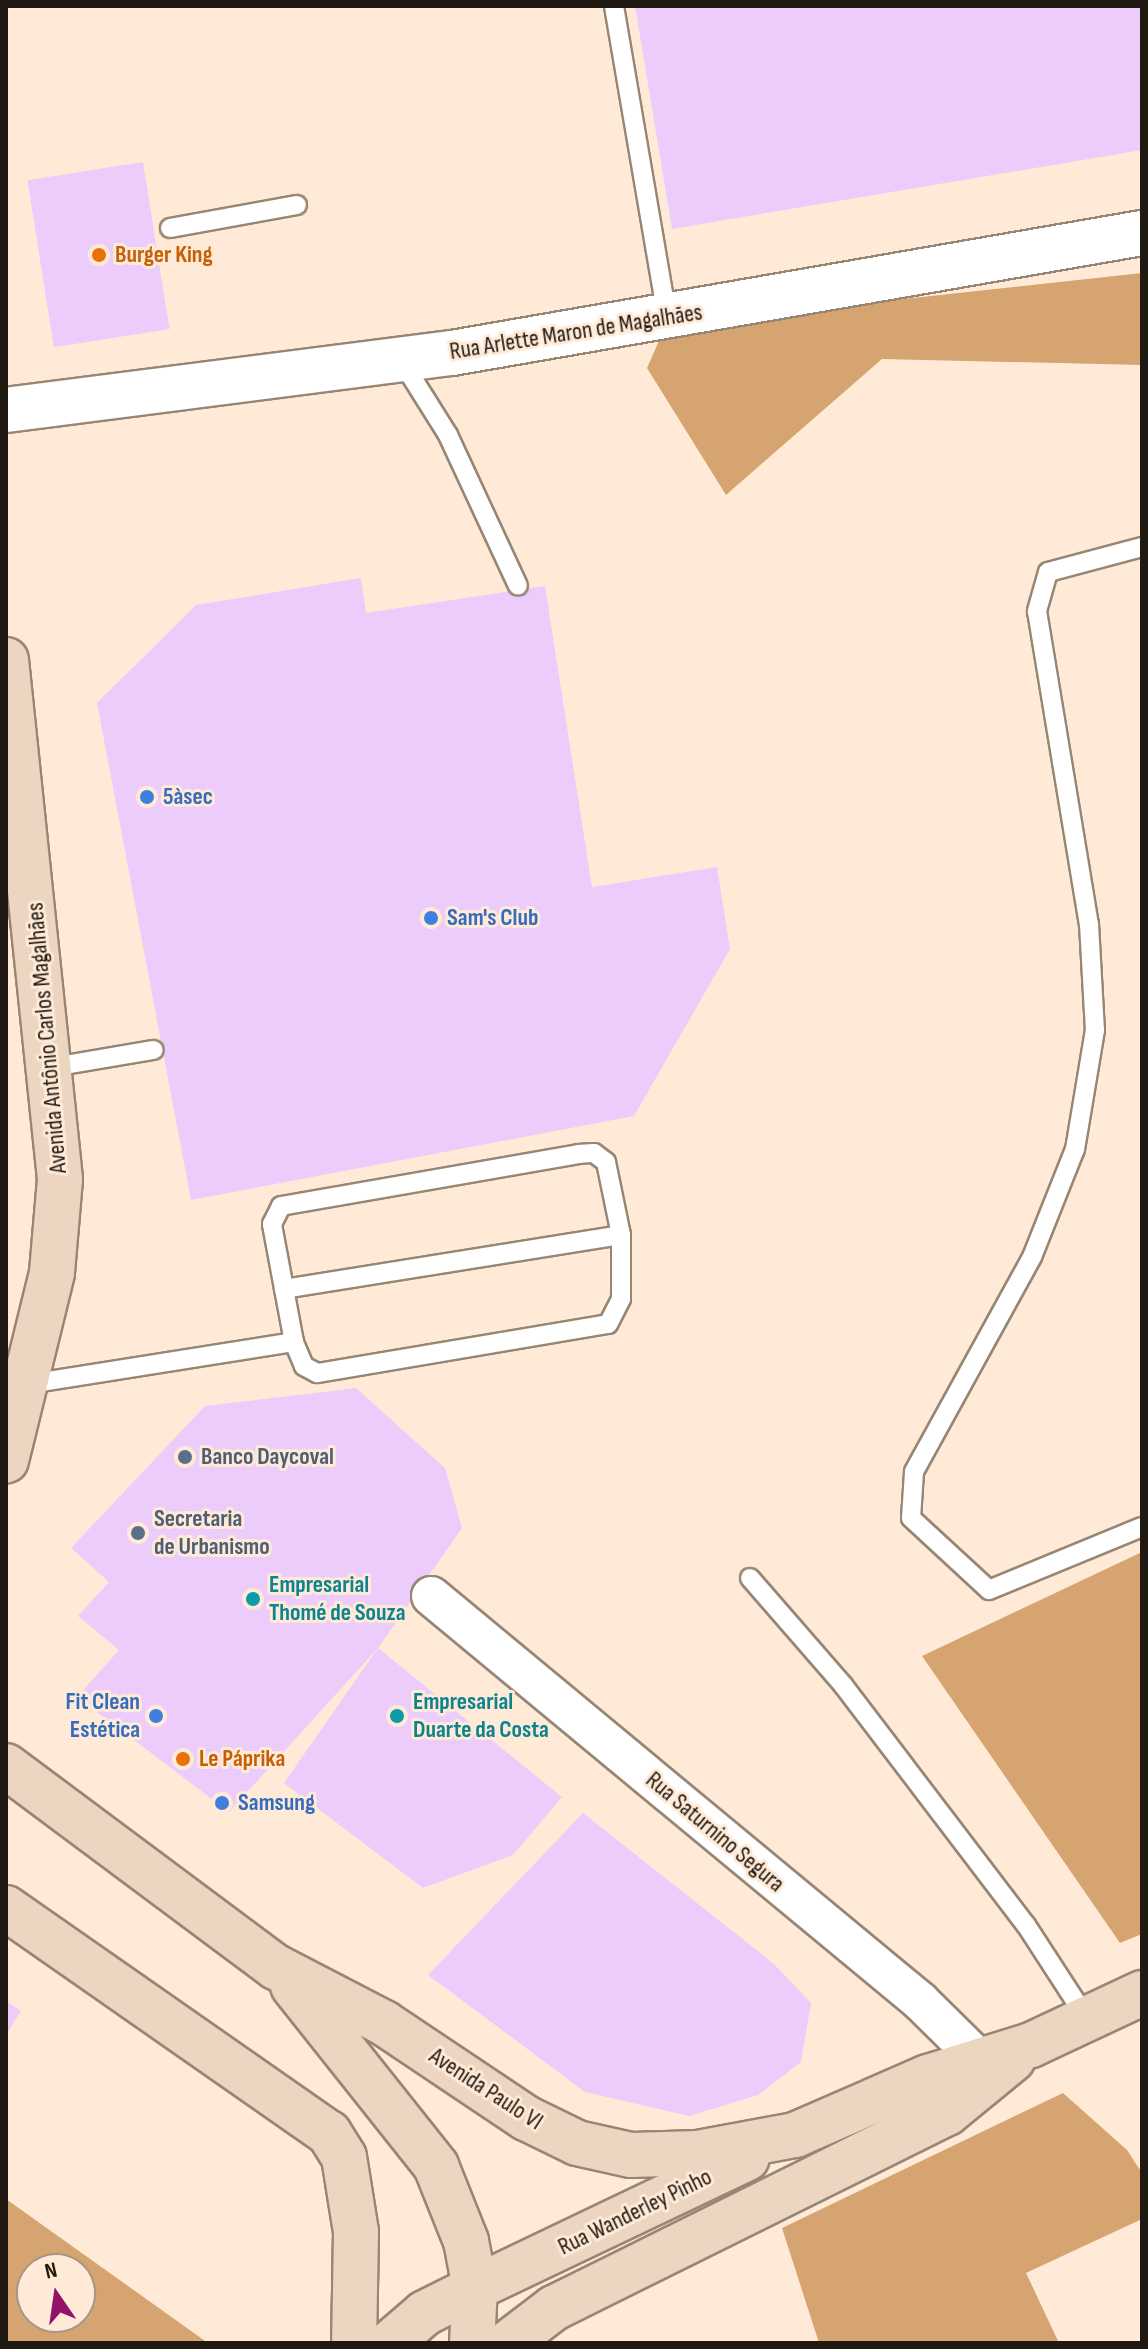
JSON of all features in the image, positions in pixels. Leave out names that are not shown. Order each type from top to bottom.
[{"type":"main road","name":"Avenida Antônio Carlos Magalhães","points":[[6,1460],[29,1384],[52,1273],[58,1195],[53,1067],[7,669]]},
{"type":"main road","name":"Avenida Paulo VI","points":[[6,1766],[276,1967],[384,2023],[526,2118],[577,2143],[631,2155],[698,2153],[795,2135],[988,2068],[1142,1993]]},
{"type":"main road","points":[[6,1908],[329,2133],[344,2157],[356,2232],[354,2343]]},
{"type":"main road","points":[[276,1967],[399,2110],[436,2166],[456,2208],[475,2288],[472,2343]]},
{"type":"main road","name":"Avenida Paulo VI","points":[[508,2343],[554,2308],[947,2113],[988,2068]]},
{"type":"main road","name":"Rua Wanderley Pinho","points":[[390,2343],[425,2313],[795,2135]]},
{"type":"street","name":"Rua Arlette Maron de Magalhães","points":[[6,410],[401,360],[667,317],[1142,233]]},
{"type":"street","name":"Rua Saturnino Segura","points":[[431,1596],[988,2068]]},
{"type":"lane","points":[[614,6],[667,317]]},
{"type":"lane","points":[[170,228],[297,205]]},
{"type":"lane","points":[[401,360],[448,435],[518,586]]},
{"type":"lane","points":[[1142,547],[1048,572],[1037,611],[1089,924],[1095,1030],[1075,1149],[1032,1257],[914,1472],[911,1518],[989,1590],[1142,1527]]},
{"type":"lane","points":[[53,1067],[154,1050]]},
{"type":"lane","points":[[594,1153],[606,1162],[621,1235],[621,1299],[614,1318],[598,1328],[317,1373],[304,1366],[294,1342],[284,1289],[272,1224],[281,1206],[578,1154],[594,1153]]},
{"type":"lane","points":[[284,1289],[621,1235]]},
{"type":"lane","points":[[29,1384],[294,1342]]},
{"type":"lane","points":[[750,1578],[853,1698],[1026,1925],[1087,2019]]},
{"type":"shaded area","points":[[1142,273],[1142,365],[882,359],[726,495],[647,368],[666,325]]},
{"type":"shaded area","points":[[1142,1552],[1142,1934],[1120,1943],[922,1656]]},
{"type":"shaded area","points":[[1063,2093],[1127,2150],[1142,2173],[1142,2219],[1026,2273],[1059,2343],[819,2343],[782,2228]]},
{"type":"shaded area","points":[[6,2199],[82,2253],[16,2253],[16,2333],[96,2333],[96,2263],[208,2343],[6,2343]]},
{"type":"building","points":[[635,6],[1142,6],[1142,150],[672,229]]},
{"type":"building","name":"Burger King","points":[[143,162],[169,329],[54,347],[27,180]]},
{"type":"building","name":"Sam's Club","points":[[361,578],[366,613],[545,586],[592,887],[717,867],[730,949],[634,1116],[191,1200],[97,703],[196,605]]},
{"type":"building","name":"Empresarial Thomé de Souza","points":[[356,1388],[445,1468],[462,1528],[378,1648],[229,1812],[77,1697],[119,1650],[78,1616],[109,1582],[71,1548],[205,1406]]},
{"type":"building","name":"Empresarial Duarte da Costa","points":[[378,1648],[562,1797],[513,1855],[423,1888],[284,1783]]},
{"type":"building","points":[[583,1813],[774,1964],[811,2003],[801,2062],[758,2095],[689,2116],[585,2092],[428,1975]]},
{"type":"building","points":[[6,2001],[21,2011],[6,2035]]},
{"type":"place","name":"Burger King","points":[[99,255]]},
{"type":"place","name":"5àsec","points":[[147,797]]},
{"type":"place","name":"Sam's Club","points":[[431,918]]},
{"type":"place","name":"Banco Daycoval","points":[[185,1457]]},
{"type":"place","name":"Secretaria de Urbanismo","points":[[138,1533]]},
{"type":"place","name":"Empresarial Thomé de Souza","points":[[253,1599]]},
{"type":"place","name":"Fit Clean Estética","points":[[156,1716]]},
{"type":"place","name":"Empresarial Duarte da Costa","points":[[397,1716]]},
{"type":"place","name":"Le Páprika","points":[[183,1759]]},
{"type":"place","name":"Samsung","points":[[222,1803]]}]
